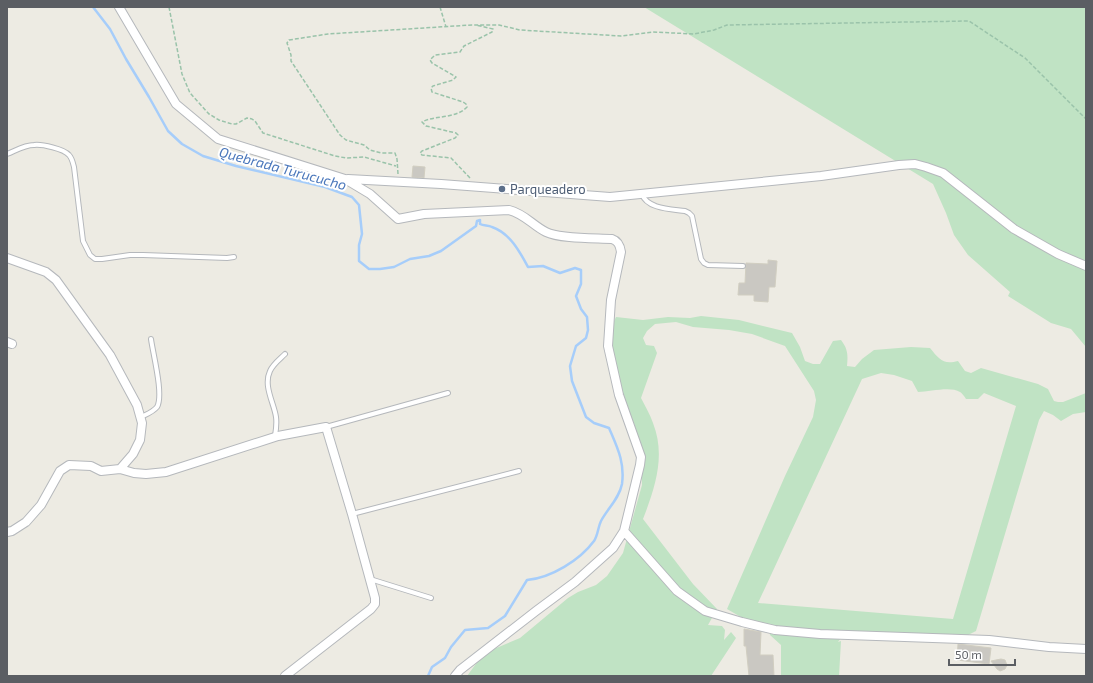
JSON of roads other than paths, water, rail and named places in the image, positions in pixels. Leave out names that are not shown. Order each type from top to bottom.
[{"type":"street","points":[[119,7],[176,104],[218,138],[345,179],[370,194],[398,219],[424,214],[509,210],[518,212],[544,232],[554,235],[612,239],[616,240],[620,245],[621,252],[611,300],[608,346],[619,395],[641,457],[624,531],[613,548],[575,582],[504,635],[460,670],[455,676]]},
{"type":"street","points":[[345,179],[479,186],[610,197],[821,176],[914,164],[943,173],[1014,229],[1058,254],[1086,266]]},
{"type":"street","points":[[7,258],[46,272],[56,280],[110,355],[137,405],[142,423],[140,440],[133,454],[120,469]]},
{"type":"street","points":[[7,532],[12,531],[26,522],[42,505],[60,471],[69,466],[90,466],[102,470],[120,469],[134,473],[146,474],[166,472],[276,436],[326,427],[370,579],[375,604],[371,609],[285,676]]},
{"type":"street","points":[[624,531],[677,591],[705,611],[742,622],[775,630],[820,634],[989,640],[1049,647],[1086,649]]},
{"type":"lane","points":[[7,154],[25,146],[34,145],[63,151],[70,155],[73,160],[83,241],[90,255],[95,259],[102,260],[130,255],[234,257]]},
{"type":"lane","points":[[642,194],[643,198],[653,205],[685,211],[692,216],[701,259],[704,264],[743,266]]},
{"type":"lane","points":[[141,417],[153,411],[160,400],[160,391],[151,339]]},
{"type":"lane","points":[[276,436],[276,417],[268,379],[274,364],[285,354]]},
{"type":"lane","points":[[326,427],[448,393]]},
{"type":"lane","points":[[352,514],[519,471]]},
{"type":"lane","points":[[370,579],[430,598]]},
{"type":"waterway","name":"Quebrada Turucucho","points":[[93,7],[110,29],[168,131],[182,144],[203,156],[236,166],[325,187],[352,197],[359,205],[362,234],[359,245],[359,261],[369,269],[394,267],[410,259],[429,256],[441,251],[476,226],[477,221],[480,220],[480,224],[490,226],[509,238],[518,249],[528,267],[543,266],[560,273],[575,268],[581,270],[581,284],[576,296],[581,309],[587,317],[588,330],[586,338],[576,346],[570,366],[572,381],[586,417],[594,423],[609,428],[621,462],[623,476],[621,489],[601,521],[594,541],[581,555],[555,572],[536,579],[527,580],[505,616],[488,628],[465,630],[451,647],[445,658],[432,667],[428,676]]},
{"type":"place","name":"Parqueadero","points":[[502,189]]}]
